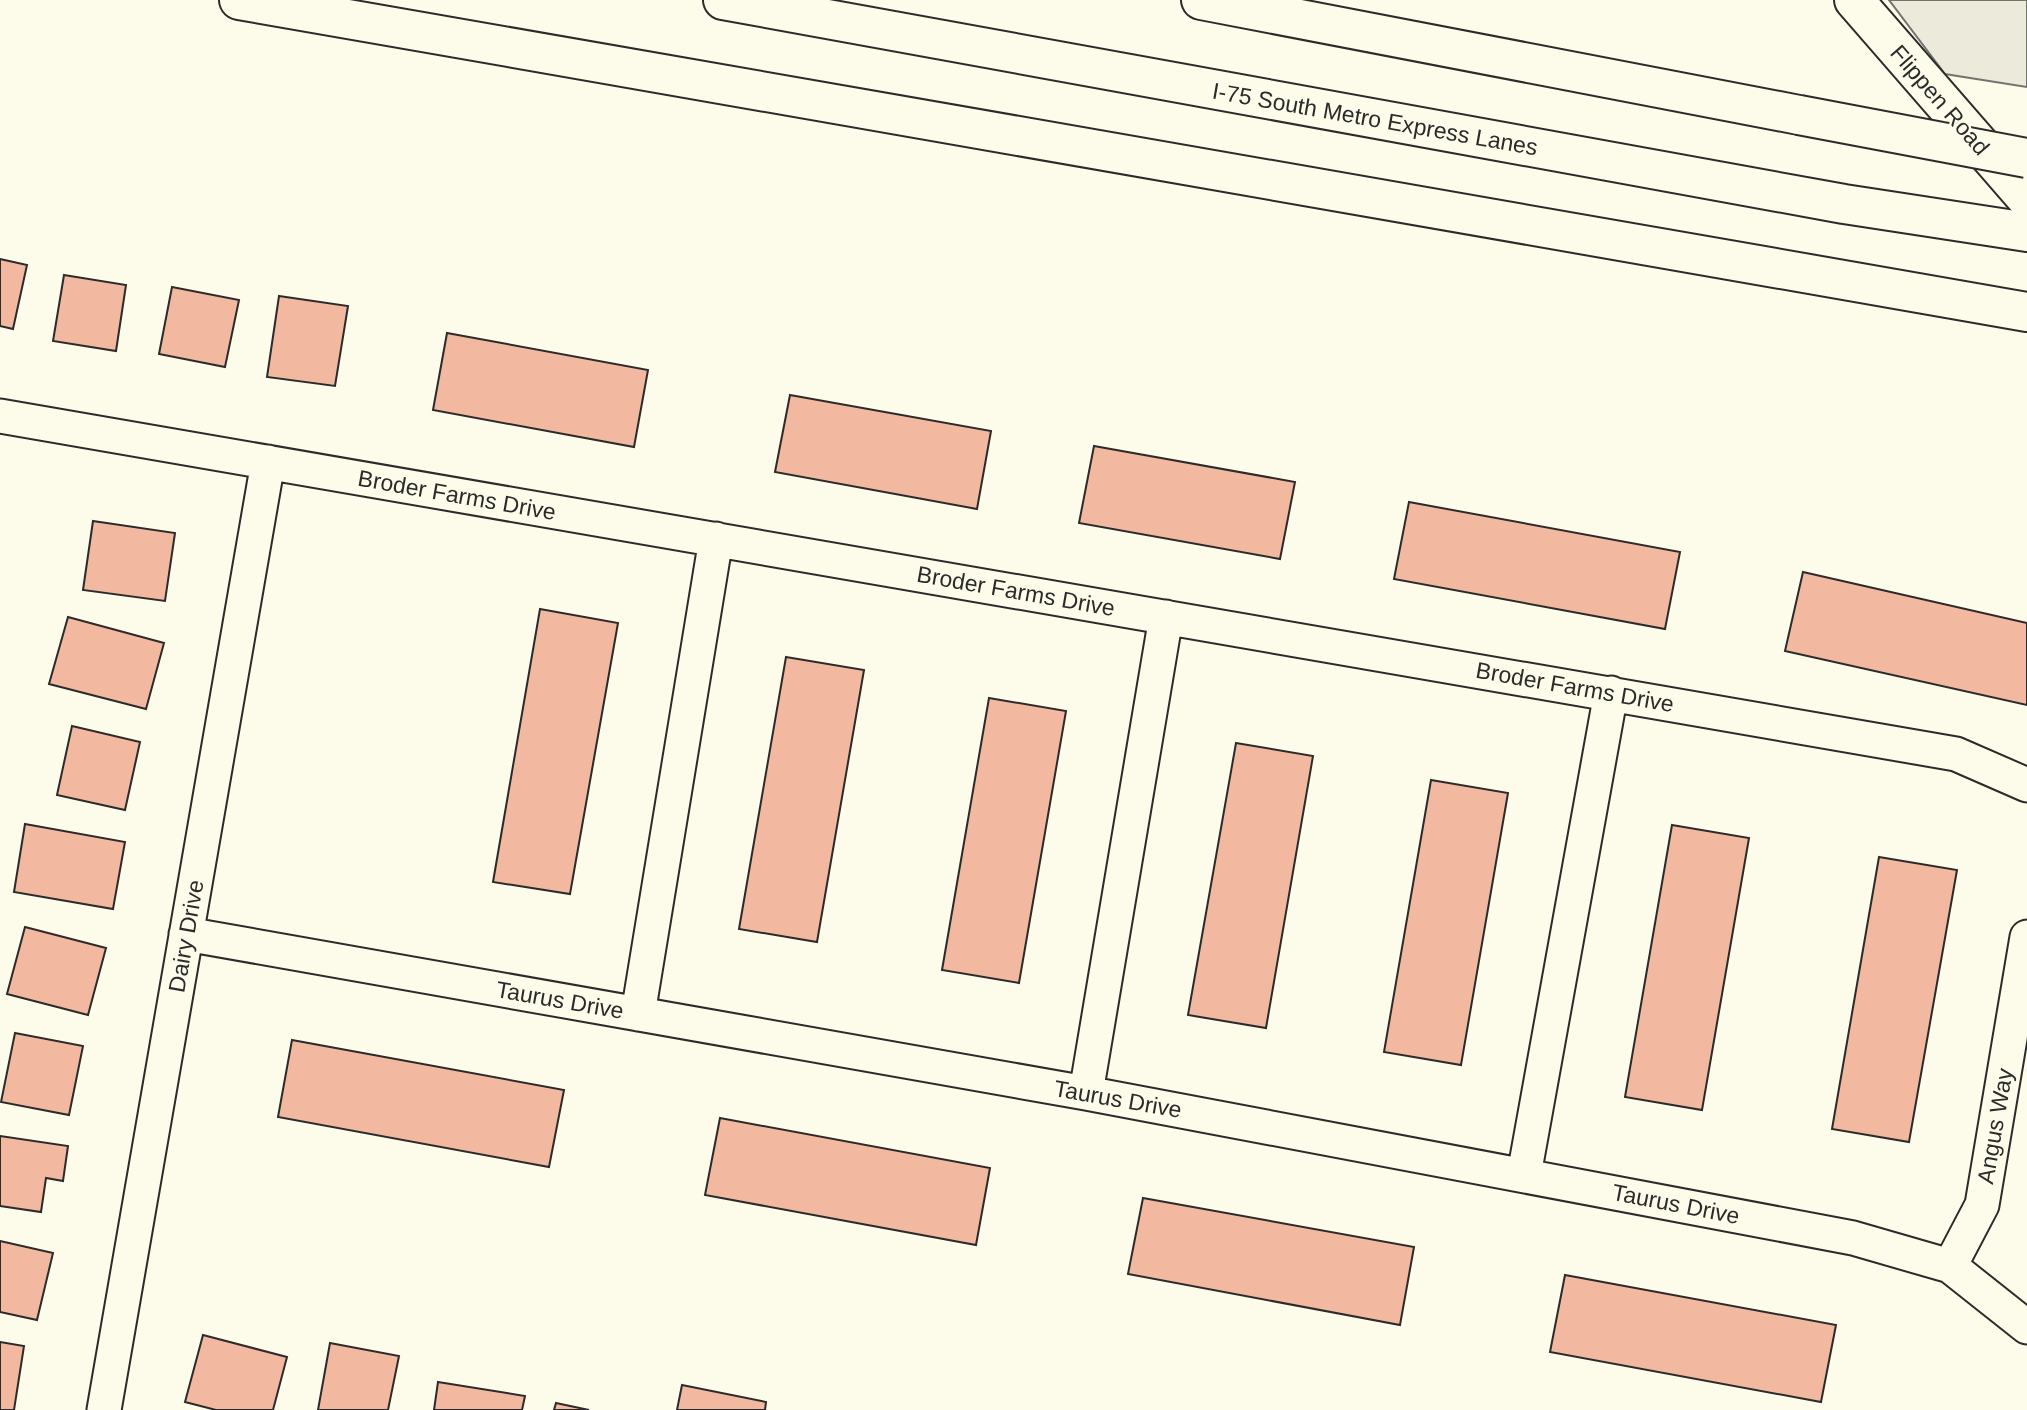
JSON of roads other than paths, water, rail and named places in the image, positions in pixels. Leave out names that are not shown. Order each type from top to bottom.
[{"type":"main road","points":[[239,0],[2027,312]]},
{"type":"main road","name":"I-75 South Metro Express Lanes","points":[[723,0],[1844,204],[2027,232]]},
{"type":"main road","points":[[1201,0],[2027,158]]},
{"type":"main road","name":"Flippen Road","points":[[1854,0],[2027,199]]},
{"type":"street","name":"Broder Farms Drive","points":[[0,416],[1956,754],[2027,785]]},
{"type":"street","name":"Dairy Drive","points":[[104,1410],[268,462]]},
{"type":"street","points":[[638,1014],[716,540]]},
{"type":"street","points":[[1086,1093],[1167,617]]},
{"type":"street","points":[[1524,1175],[1611,693]]},
{"type":"street","name":"Taurus Drive","points":[[186,934],[1086,1093],[1853,1238],[1950,1266],[2027,1327]]},
{"type":"street","name":"Angus Way","points":[[1950,1266],[1982,1205],[2027,937]]}]
